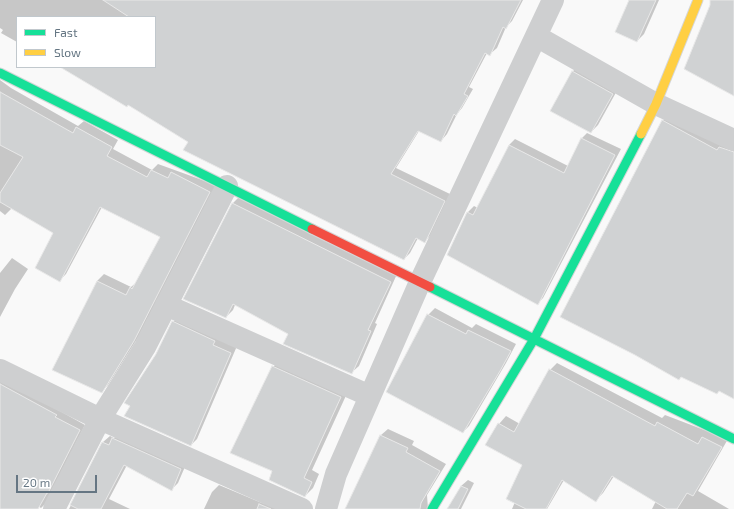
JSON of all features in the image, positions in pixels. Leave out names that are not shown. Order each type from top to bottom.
[{"type":"main road","points":[[432,509],[534,339],[656,104],[698,0]]},
{"type":"main road","points":[[0,73],[734,439]]},
{"type":"street","points":[[326,509],[336,474],[420,282],[553,0]]},
{"type":"street","points":[[536,36],[656,104],[734,140]]},
{"type":"street","points":[[54,509],[100,420],[145,347],[227,186]]},
{"type":"street","points":[[166,306],[370,396]]},
{"type":"street","points":[[0,370],[100,420],[302,509]]},
{"type":"building","points":[[103,0],[521,0],[506,29],[503,27],[490,56],[485,53],[464,94],[468,96],[456,116],[454,114],[441,142],[418,131],[391,174],[445,201],[425,243],[416,238],[404,260],[183,150],[188,142],[128,105],[127,107],[62,68],[156,68],[156,16],[127,16]]},
{"type":"building","points":[[629,0],[656,0],[637,42],[615,32]]},
{"type":"building","points":[[710,0],[734,0],[734,96],[684,69],[710,5]]},
{"type":"building","points":[[572,71],[613,94],[591,133],[550,111]]},
{"type":"building","points":[[0,92],[73,133],[76,127],[112,147],[107,156],[147,177],[151,170],[168,178],[171,172],[210,192],[134,341],[102,393],[52,370],[97,281],[126,295],[130,287],[132,289],[160,237],[100,207],[60,282],[35,268],[53,233],[0,202],[0,193],[23,157],[0,145]]},
{"type":"building","points":[[662,120],[717,150],[719,147],[734,152],[734,399],[719,391],[717,394],[681,377],[679,380],[635,355],[560,317]]},
{"type":"building","points":[[581,138],[615,155],[538,305],[447,255],[467,212],[473,215],[509,145],[564,173]]},
{"type":"building","points":[[232,203],[391,282],[368,330],[371,331],[352,374],[283,344],[288,334],[233,304],[226,318],[183,299]]},
{"type":"building","points":[[427,314],[466,334],[468,330],[511,351],[463,433],[386,392]]},
{"type":"building","points":[[172,321],[215,341],[213,345],[231,353],[191,446],[124,416],[130,406],[124,403],[156,354]]},
{"type":"building","points":[[272,366],[341,397],[304,478],[312,482],[305,497],[269,480],[272,471],[230,453]]},
{"type":"building","points":[[549,369],[655,426],[657,422],[698,444],[702,437],[722,447],[693,496],[687,493],[677,509],[667,509],[612,476],[596,502],[562,480],[546,509],[526,509],[506,499],[522,465],[485,445],[498,423],[514,432]]},
{"type":"building","points":[[0,384],[57,415],[55,417],[80,430],[48,493],[38,509],[0,509]]},
{"type":"building","points":[[380,435],[408,448],[406,452],[440,471],[421,503],[420,509],[345,509]]},
{"type":"building","points":[[112,438],[181,469],[172,491],[124,465],[101,509],[78,509],[70,505],[102,442],[109,445]]},
{"type":"building","points":[[461,486],[468,489],[458,509],[447,509]]},
{"type":"building","points":[[259,504],[271,509],[257,509]]},
{"type":"traffic: fast","points":[[0,73],[312,229]]},
{"type":"traffic: fast","points":[[432,509],[534,339],[641,134]]},
{"type":"traffic: fast","points":[[430,287],[734,439]]},
{"type":"traffic: slow","points":[[641,134],[656,104],[698,0]]},
{"type":"traffic: jam","points":[[312,229],[430,287]]}]
